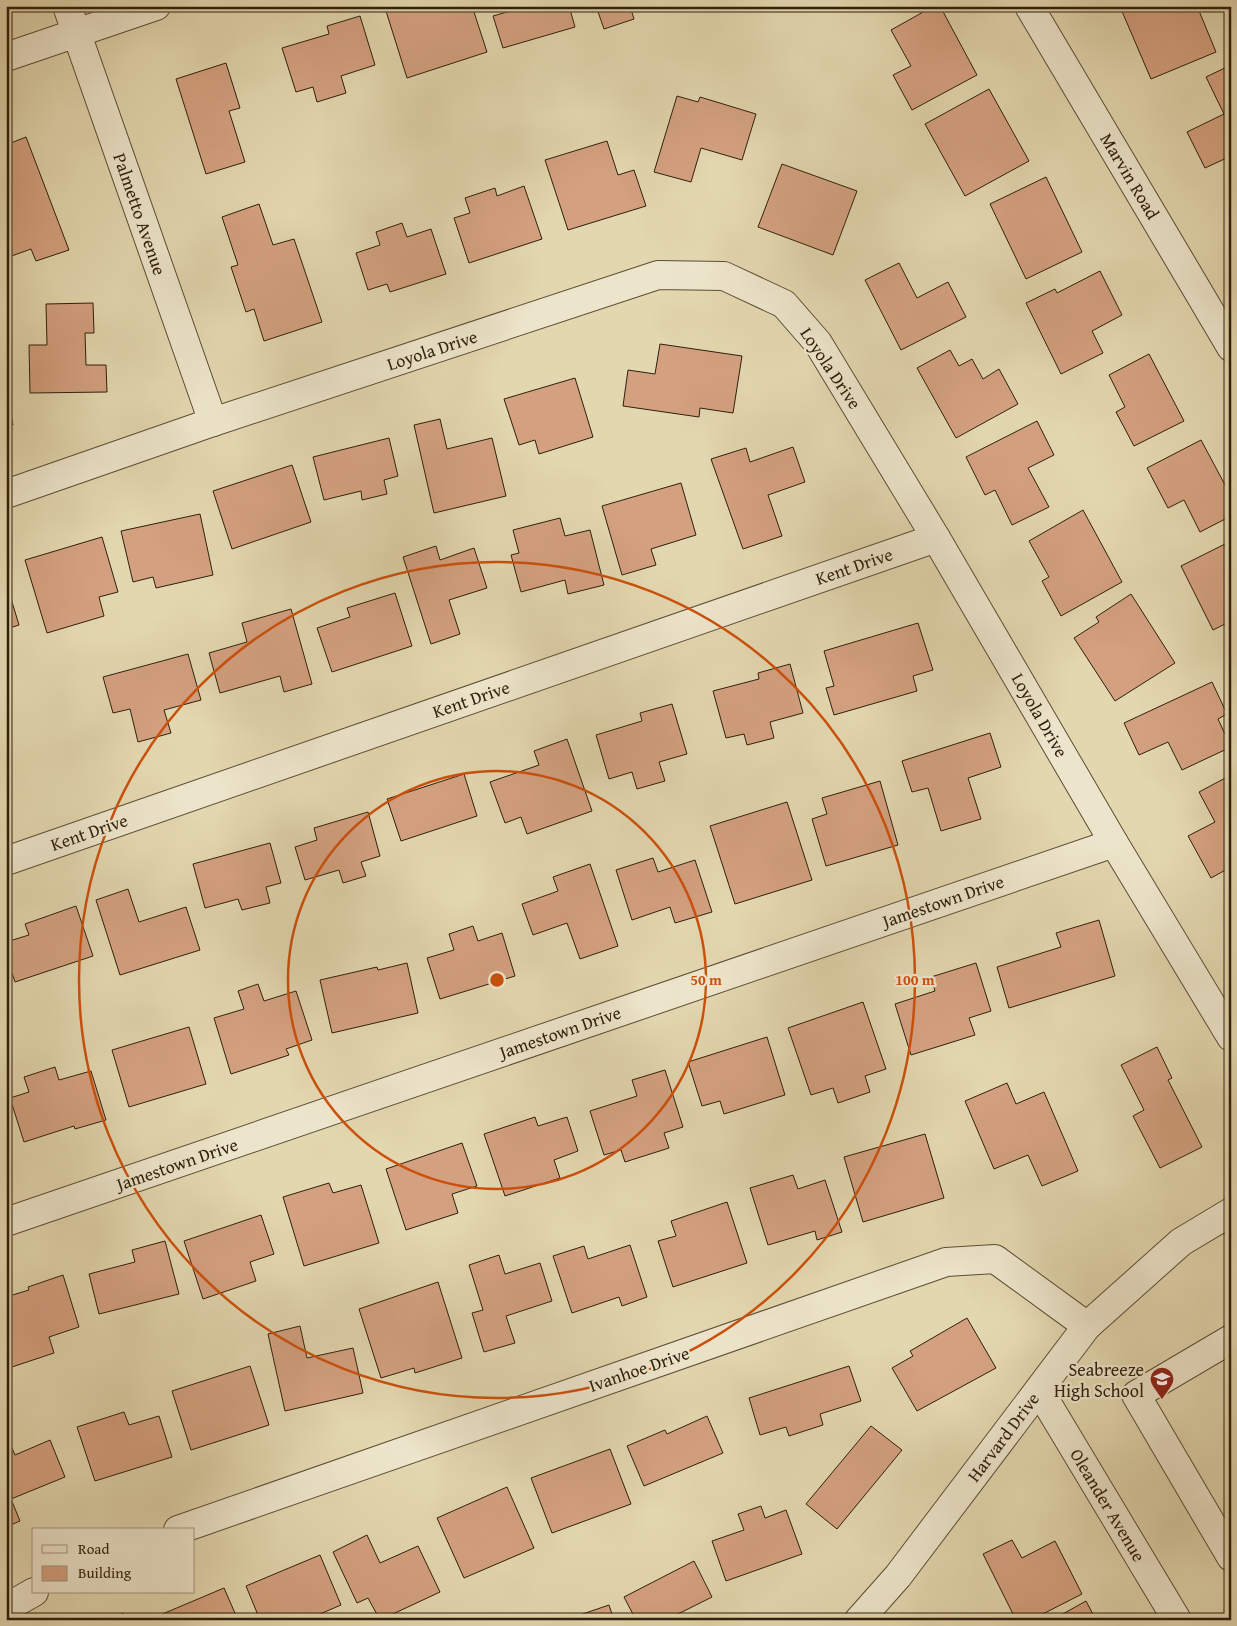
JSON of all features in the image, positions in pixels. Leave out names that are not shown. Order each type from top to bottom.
[{"type":"street","name":"Palmetto Avenue","points":[[67,6],[213,422]]},
{"type":"street","points":[[6,57],[156,6]]},
{"type":"street","name":"Marvin Road","points":[[1029,6],[1231,346]]},
{"type":"street","name":"Loyola Drive","points":[[6,494],[213,422],[658,275],[724,276],[784,304],[818,343],[936,538],[1114,843],[1231,1037]]},
{"type":"street","name":"Kent Drive","points":[[6,861],[936,538]]},
{"type":"street","name":"Jamestown Drive","points":[[6,1222],[1114,843]]},
{"type":"street","name":"Harvard Drive","points":[[859,1620],[898,1576],[1087,1326],[1181,1242],[1231,1212]]},
{"type":"street","name":"Ivanhoe Drive","points":[[184,1528],[946,1262],[995,1259],[1087,1326]]},
{"type":"street","points":[[1231,1339],[1136,1395],[1231,1558]]},
{"type":"street","name":"Oleander Avenue","points":[[1039,1390],[1177,1620]]},
{"type":"street","points":[[6,1608],[32,1593]]},
{"type":"building","points":[[401,6],[472,6],[487,52],[407,78],[386,11]]},
{"type":"building","points":[[521,6],[569,6],[575,27],[503,48],[493,16],[521,8]]},
{"type":"building","points":[[596,6],[630,6],[634,19],[604,29]]},
{"type":"building","points":[[832,6],[849,6],[848,11]]},
{"type":"building","points":[[934,6],[940,6],[977,75],[912,110],[893,75],[911,66],[891,30]]},
{"type":"building","points":[[1127,6],[1197,6],[1216,52],[1151,79],[1121,9]]},
{"type":"building","points":[[360,16],[375,65],[341,76],[346,93],[317,102],[313,87],[296,92],[282,48],[329,34],[327,26]]},
{"type":"building","points":[[226,63],[240,108],[229,111],[245,162],[206,174],[176,79]]},
{"type":"building","points":[[1231,65],[1231,156],[1205,168],[1187,132],[1224,114],[1206,77]]},
{"type":"building","points":[[989,89],[1029,161],[965,196],[925,124]]},
{"type":"building","points":[[677,96],[698,102],[700,97],[756,114],[742,160],[701,148],[691,182],[654,172]]},
{"type":"building","points":[[26,137],[69,250],[36,261],[31,249],[6,258],[6,145]]},
{"type":"building","points":[[607,141],[618,175],[634,170],[646,206],[568,230],[545,160]]},
{"type":"building","points":[[782,164],[857,191],[833,255],[758,227]]},
{"type":"building","points":[[1046,177],[1082,252],[1026,279],[990,204]]},
{"type":"building","points":[[524,186],[542,239],[469,263],[454,218],[470,213],[465,198],[495,188],[497,196]]},
{"type":"building","points":[[259,204],[273,245],[294,239],[322,322],[264,341],[254,309],[246,312],[231,267],[238,265],[222,217]]},
{"type":"building","points":[[402,223],[407,237],[431,229],[446,274],[390,292],[387,284],[368,290],[356,253],[380,245],[376,232]]},
{"type":"building","points":[[899,263],[917,298],[948,282],[966,317],[901,350],[865,280]]},
{"type":"building","points":[[1100,271],[1122,315],[1092,331],[1103,353],[1061,374],[1026,303],[1055,289],[1057,293]]},
{"type":"building","points":[[93,303],[94,333],[85,333],[86,365],[106,365],[107,392],[30,393],[29,345],[47,345],[46,304]]},
{"type":"building","points":[[660,344],[742,356],[733,413],[700,408],[699,417],[623,406],[628,370],[655,374]]},
{"type":"building","points":[[950,350],[959,366],[972,359],[983,379],[999,369],[1018,404],[956,438],[917,368]]},
{"type":"building","points":[[1149,354],[1184,421],[1134,446],[1116,412],[1125,407],[1109,375]]},
{"type":"building","points":[[575,378],[593,437],[539,454],[535,440],[519,445],[504,399]]},
{"type":"building","points":[[6,394],[13,425],[6,426]]},
{"type":"building","points":[[440,419],[447,449],[492,438],[506,496],[434,513],[414,425]]},
{"type":"building","points":[[1037,421],[1054,455],[1028,468],[1049,507],[1012,525],[995,490],[985,495],[966,457]]},
{"type":"building","points":[[389,438],[398,476],[384,480],[387,494],[362,500],[361,491],[324,500],[313,457]]},
{"type":"building","points":[[1201,440],[1231,496],[1231,516],[1200,532],[1184,500],[1168,508],[1147,468]]},
{"type":"building","points":[[793,447],[805,482],[768,495],[782,536],[743,549],[711,459],[746,448],[750,462]]},
{"type":"building","points":[[292,465],[311,522],[232,549],[213,491]]},
{"type":"building","points":[[681,483],[696,535],[651,549],[656,565],[622,575],[602,506]]},
{"type":"building","points":[[1083,510],[1122,582],[1061,616],[1042,581],[1049,577],[1029,541]]},
{"type":"building","points":[[200,514],[213,575],[156,588],[153,577],[133,582],[121,531]]},
{"type":"building","points":[[560,518],[565,536],[590,530],[604,585],[568,594],[565,580],[521,592],[511,555],[519,553],[513,530]]},
{"type":"building","points":[[102,537],[118,592],[99,597],[104,616],[47,633],[25,560]]},
{"type":"building","points":[[1231,541],[1231,593],[1226,595],[1231,605],[1231,621],[1213,630],[1181,566]]},
{"type":"building","points":[[436,546],[440,560],[474,548],[487,588],[449,600],[460,634],[431,644],[403,557]]},
{"type":"building","points":[[6,582],[19,625],[6,629]]},
{"type":"building","points":[[395,593],[412,646],[332,672],[317,628],[350,617],[347,608]]},
{"type":"building","points":[[1131,594],[1175,663],[1115,701],[1074,638],[1099,622],[1096,617]]},
{"type":"building","points":[[291,609],[312,684],[284,692],[280,676],[220,693],[209,653],[247,642],[242,623]]},
{"type":"building","points":[[918,623],[933,670],[913,676],[917,691],[834,715],[826,688],[834,686],[824,651]]},
{"type":"building","points":[[188,654],[201,700],[164,710],[171,733],[138,742],[130,709],[113,713],[103,677]]},
{"type":"building","points":[[790,664],[803,713],[770,722],[774,738],[747,745],[744,734],[726,738],[713,691],[759,679],[758,673]]},
{"type":"building","points":[[1212,682],[1227,714],[1218,719],[1231,747],[1182,770],[1168,742],[1139,755],[1124,723]]},
{"type":"building","points":[[672,704],[687,754],[659,762],[665,781],[637,789],[632,772],[609,779],[596,735],[642,721],[640,713]]},
{"type":"building","points":[[990,733],[1001,767],[968,778],[981,819],[941,831],[928,788],[912,792],[902,761]]},
{"type":"building","points":[[567,739],[592,811],[527,834],[521,817],[505,823],[490,782],[539,765],[534,751]]},
{"type":"building","points":[[464,774],[477,816],[401,841],[387,799]]},
{"type":"building","points":[[1231,775],[1231,867],[1211,878],[1188,836],[1215,822],[1199,792]]},
{"type":"building","points":[[880,781],[898,845],[826,866],[812,819],[827,814],[822,798]]},
{"type":"building","points":[[787,802],[812,880],[735,904],[710,826]]},
{"type":"building","points":[[368,812],[380,856],[361,862],[366,876],[343,883],[339,870],[305,880],[295,847],[317,840],[314,828]]},
{"type":"building","points":[[270,843],[281,883],[266,887],[270,903],[242,910],[238,899],[205,908],[193,864]]},
{"type":"building","points":[[653,858],[658,872],[695,860],[712,912],[675,923],[670,907],[632,920],[616,870]]},
{"type":"building","points":[[590,864],[618,946],[580,959],[567,923],[533,935],[522,904],[558,891],[553,877]]},
{"type":"building","points":[[128,889],[139,922],[186,907],[200,950],[120,975],[96,900]]},
{"type":"building","points":[[76,906],[93,956],[15,982],[6,955],[6,942],[29,935],[25,924]]},
{"type":"building","points":[[1099,920],[1115,976],[1009,1008],[997,967],[1061,947],[1056,933]]},
{"type":"building","points":[[473,926],[478,941],[502,933],[515,976],[440,999],[427,958],[454,950],[449,934]]},
{"type":"building","points":[[407,963],[418,1013],[332,1033],[320,980],[377,967],[378,970]]},
{"type":"building","points":[[976,963],[991,1011],[969,1018],[975,1035],[911,1055],[895,1004],[935,991],[931,977]]},
{"type":"building","points":[[258,984],[264,1001],[296,991],[312,1040],[286,1049],[289,1055],[231,1074],[214,1018],[244,1009],[238,991]]},
{"type":"building","points":[[863,1002],[886,1069],[865,1076],[870,1092],[838,1103],[833,1088],[811,1095],[788,1028]]},
{"type":"building","points":[[189,1027],[206,1084],[129,1107],[112,1050]]},
{"type":"building","points":[[767,1037],[785,1095],[724,1114],[720,1101],[702,1106],[688,1062]]},
{"type":"building","points":[[1157,1047],[1172,1078],[1168,1080],[1202,1147],[1160,1168],[1133,1116],[1144,1110],[1121,1065]]},
{"type":"building","points":[[55,1067],[59,1080],[91,1071],[106,1120],[75,1129],[74,1126],[24,1142],[10,1098],[29,1092],[24,1077]]},
{"type":"building","points":[[665,1070],[683,1127],[664,1133],[669,1148],[625,1162],[621,1150],[604,1155],[590,1111],[637,1096],[632,1080]]},
{"type":"building","points":[[1007,1083],[1016,1104],[1044,1092],[1078,1171],[1042,1186],[1028,1155],[994,1169],[965,1101]]},
{"type":"building","points":[[535,1117],[538,1126],[567,1117],[578,1151],[554,1160],[560,1178],[505,1196],[484,1134]]},
{"type":"building","points":[[925,1134],[944,1198],[863,1222],[844,1157]]},
{"type":"building","points":[[462,1143],[477,1186],[452,1194],[458,1213],[406,1230],[386,1169]]},
{"type":"building","points":[[793,1175],[798,1189],[825,1180],[842,1232],[817,1240],[815,1231],[768,1245],[750,1188]]},
{"type":"building","points":[[329,1183],[333,1193],[361,1185],[379,1243],[304,1266],[283,1197]]},
{"type":"building","points":[[727,1202],[747,1263],[673,1287],[658,1241],[676,1236],[671,1221]]},
{"type":"building","points":[[261,1215],[274,1254],[250,1262],[256,1281],[203,1299],[184,1241]]},
{"type":"building","points":[[165,1241],[179,1294],[99,1314],[89,1274],[135,1262],[132,1250]]},
{"type":"building","points":[[630,1245],[647,1297],[622,1306],[619,1297],[572,1313],[553,1256],[584,1246],[588,1259]]},
{"type":"building","points":[[499,1255],[505,1274],[540,1263],[552,1301],[506,1316],[515,1343],[484,1352],[472,1313],[483,1310],[469,1265]]},
{"type":"building","points":[[63,1275],[79,1327],[49,1337],[54,1353],[6,1369],[6,1297],[29,1290],[28,1287]]},
{"type":"building","points":[[438,1282],[462,1358],[415,1373],[414,1368],[381,1378],[359,1309]]},
{"type":"building","points":[[967,1318],[996,1368],[917,1411],[892,1368],[913,1356],[910,1351]]},
{"type":"building","points":[[300,1326],[307,1358],[353,1348],[363,1393],[285,1411],[268,1334]]},
{"type":"building","points":[[250,1366],[269,1425],[191,1450],[172,1391]]},
{"type":"building","points":[[849,1366],[861,1401],[820,1414],[823,1425],[789,1436],[786,1427],[760,1435],[749,1398]]},
{"type":"building","points":[[124,1412],[129,1425],[159,1416],[172,1457],[95,1481],[77,1427]]},
{"type":"building","points":[[707,1416],[723,1453],[644,1486],[627,1446],[665,1430],[667,1434]]},
{"type":"building","points":[[871,1426],[902,1450],[837,1529],[806,1504]]},
{"type":"building","points":[[50,1440],[65,1477],[11,1499],[20,1521],[6,1527],[6,1442],[9,1441],[15,1455]]},
{"type":"building","points":[[610,1449],[631,1504],[552,1533],[531,1478]]},
{"type":"building","points":[[507,1487],[534,1548],[464,1578],[437,1518]]},
{"type":"building","points":[[761,1506],[765,1518],[786,1510],[802,1554],[726,1581],[712,1541],[744,1530],[738,1514]]},
{"type":"building","points":[[367,1535],[380,1563],[418,1546],[440,1592],[380,1620],[368,1598],[357,1603],[333,1552]]},
{"type":"building","points":[[1012,1540],[1022,1558],[1055,1541],[1082,1594],[1031,1620],[1016,1620],[983,1554]]},
{"type":"building","points":[[320,1555],[341,1605],[306,1620],[260,1620],[246,1586]]},
{"type":"building","points":[[694,1561],[712,1597],[676,1615],[679,1620],[636,1620],[624,1597]]},
{"type":"building","points":[[224,1588],[238,1620],[154,1620],[153,1618]]},
{"type":"building","points":[[1086,1601],[1096,1620],[1052,1620]]},
{"type":"building","points":[[609,1605],[614,1620],[565,1620]]},
{"type":"building","points":[[123,1613],[127,1620],[111,1620]]},
{"type":"place","name":"Seabreeze High School","points":[[1162,1400]]}]
